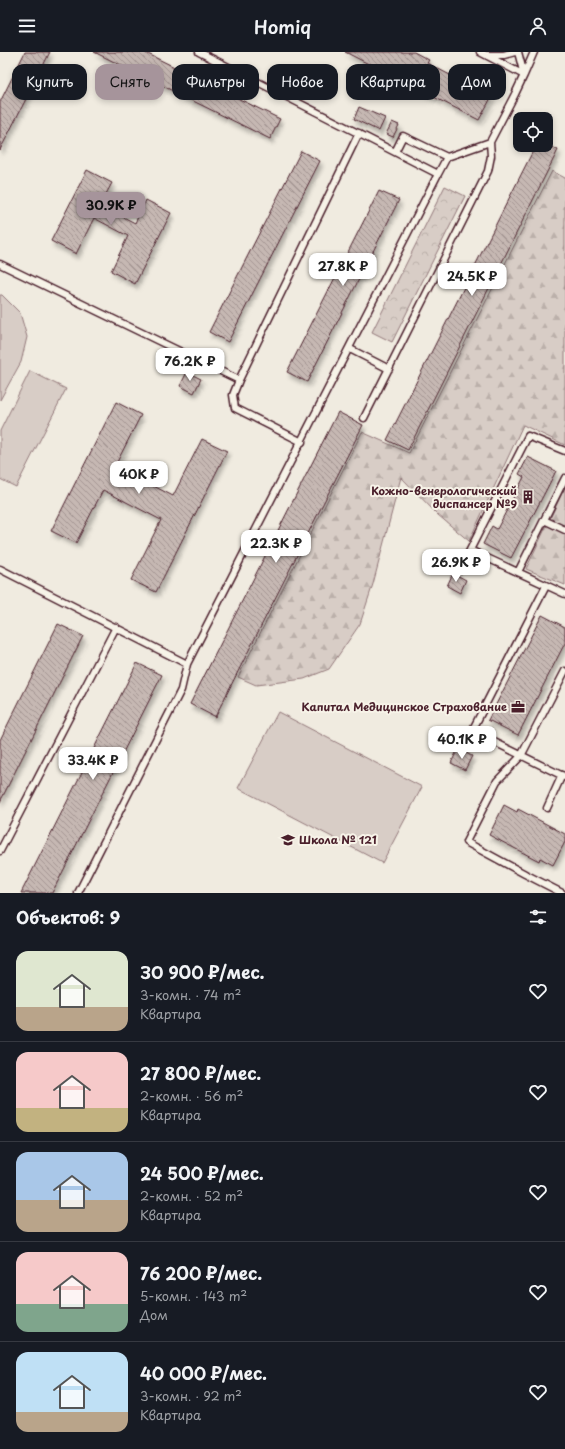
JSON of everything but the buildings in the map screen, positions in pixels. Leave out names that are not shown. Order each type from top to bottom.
[{"type":"lane","points":[[199,52],[438,174]]},
{"type":"lane","points":[[483,54],[504,54],[516,52],[524,75]]},
{"type":"lane","points":[[364,418],[488,171],[491,156],[490,142],[515,94],[534,52]]},
{"type":"lane","points":[[483,54],[524,75]]},
{"type":"lane","points":[[302,442],[235,408],[234,395],[239,380],[359,133]]},
{"type":"lane","points":[[396,152],[403,136],[447,158]]},
{"type":"lane","points":[[78,893],[181,690],[187,664],[350,349],[438,174],[447,158],[490,142]]},
{"type":"lane","points":[[0,264],[239,380]]},
{"type":"lane","points":[[350,349],[389,369]]},
{"type":"lane","points":[[460,570],[528,436],[565,451]]},
{"type":"lane","points":[[518,572],[565,478]]},
{"type":"lane","points":[[544,520],[565,530]]},
{"type":"lane","points":[[470,550],[565,594]]},
{"type":"lane","points":[[0,569],[187,664]]},
{"type":"lane","points":[[546,586],[472,731],[564,776],[547,808]]},
{"type":"lane","points":[[0,851],[116,627]]},
{"type":"lane","points":[[565,671],[522,756],[497,781],[466,842],[562,893],[565,886]]},
{"type":"green space","points":[[552,171],[565,178],[565,445],[523,425],[469,541],[438,515],[401,477],[373,584],[360,624],[329,669],[304,679],[256,685],[238,677],[362,432],[409,453]]},
{"type":"green space","points":[[445,186],[465,196],[392,342],[372,332]]},
{"type":"green space","points":[[0,295],[2,295],[20,313],[27,337],[21,362],[0,400]]},
{"type":"green space","points":[[30,371],[66,389],[16,487],[0,479],[0,431]]},
{"type":"green space","points":[[565,487],[565,585],[526,569]]},
{"type":"green space","points":[[278,712],[422,787],[382,863],[238,788]]},
{"type":"place","name":"Кожно-венерологический диспансер №9","points":[[528,497]]},
{"type":"place","name":"Капитал Медицинское Страхование","points":[[518,707]]},
{"type":"place","name":"Школа № 121","points":[[288,840]]}]
